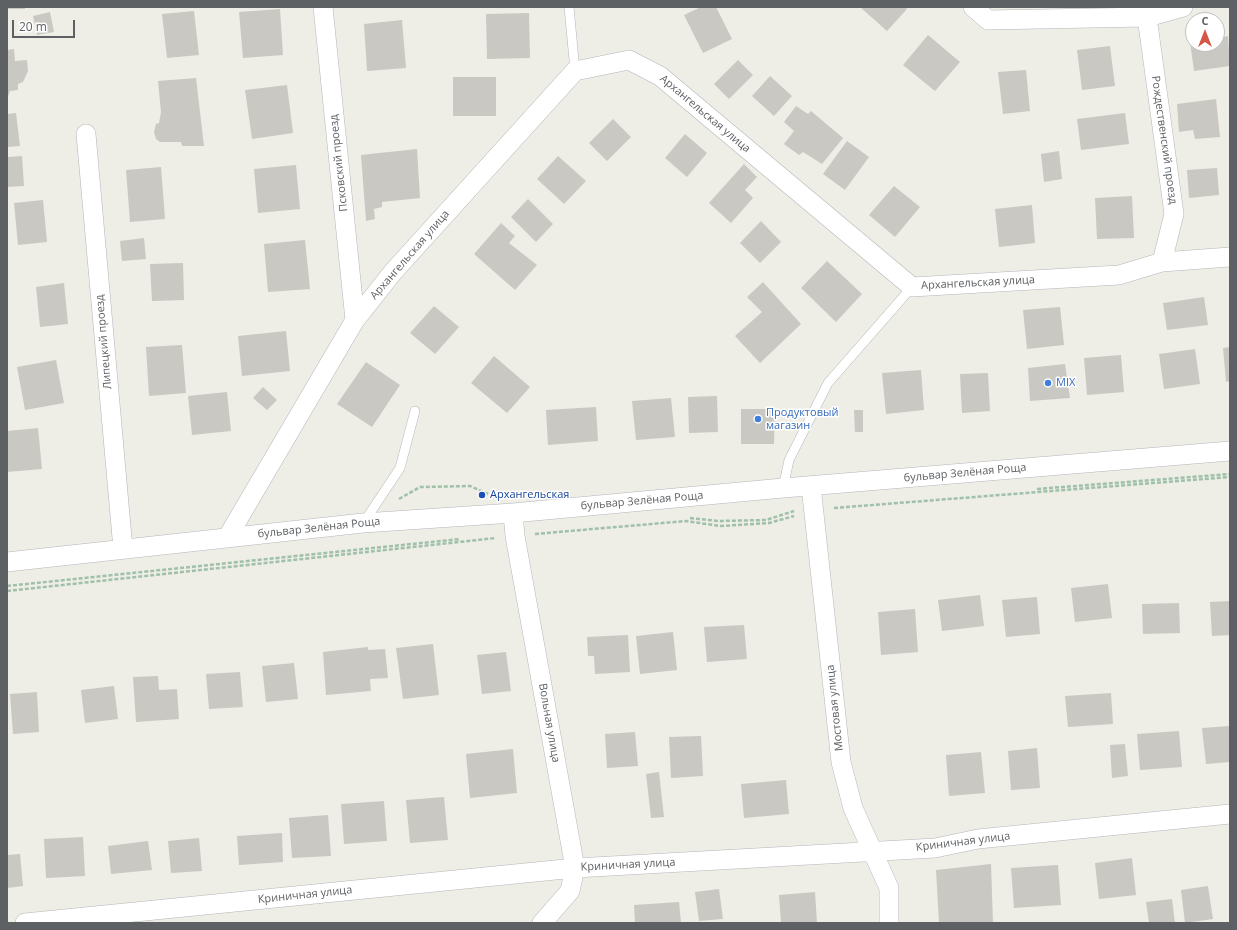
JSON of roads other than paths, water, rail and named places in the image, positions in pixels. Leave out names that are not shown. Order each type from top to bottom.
[{"type":"street","name":"Псковский проезд","points":[[323,7],[355,320]]},
{"type":"street","points":[[973,7],[988,20],[1147,17],[1183,7]]},
{"type":"street","name":"Рождественский проезд","points":[[1147,17],[1174,214],[1162,262]]},
{"type":"street","name":"Архангельская улица","points":[[227,538],[355,320],[393,272],[575,71],[629,60],[660,76],[912,287],[1119,275],[1162,262],[1230,257]]},
{"type":"street","name":"Липецкий проезд","points":[[86,134],[123,549]]},
{"type":"street","name":"бульвар Зелёная Роща","points":[[7,562],[363,523],[513,513],[783,488],[1230,451]]},
{"type":"street","name":"Мостовая улица","points":[[811,486],[841,762],[853,808],[890,888],[889,923]]},
{"type":"street","name":"Вольная улица","points":[[513,513],[515,534],[575,868],[570,891],[542,923]]},
{"type":"street","name":"Криничная улица","points":[[25,923],[575,868],[873,850],[935,848],[978,839],[1230,814]]},
{"type":"lane","points":[[569,7],[575,71]]},
{"type":"lane","points":[[783,488],[789,460],[828,383],[912,287]]},
{"type":"lane","points":[[363,523],[400,468],[415,411]]},
{"type":"place","name":"MIX","points":[[1048,383]]},
{"type":"place","name":"Продуктовый магазин","points":[[758,419]]},
{"type":"place","name":"Архангельская","points":[[482,495]]}]
